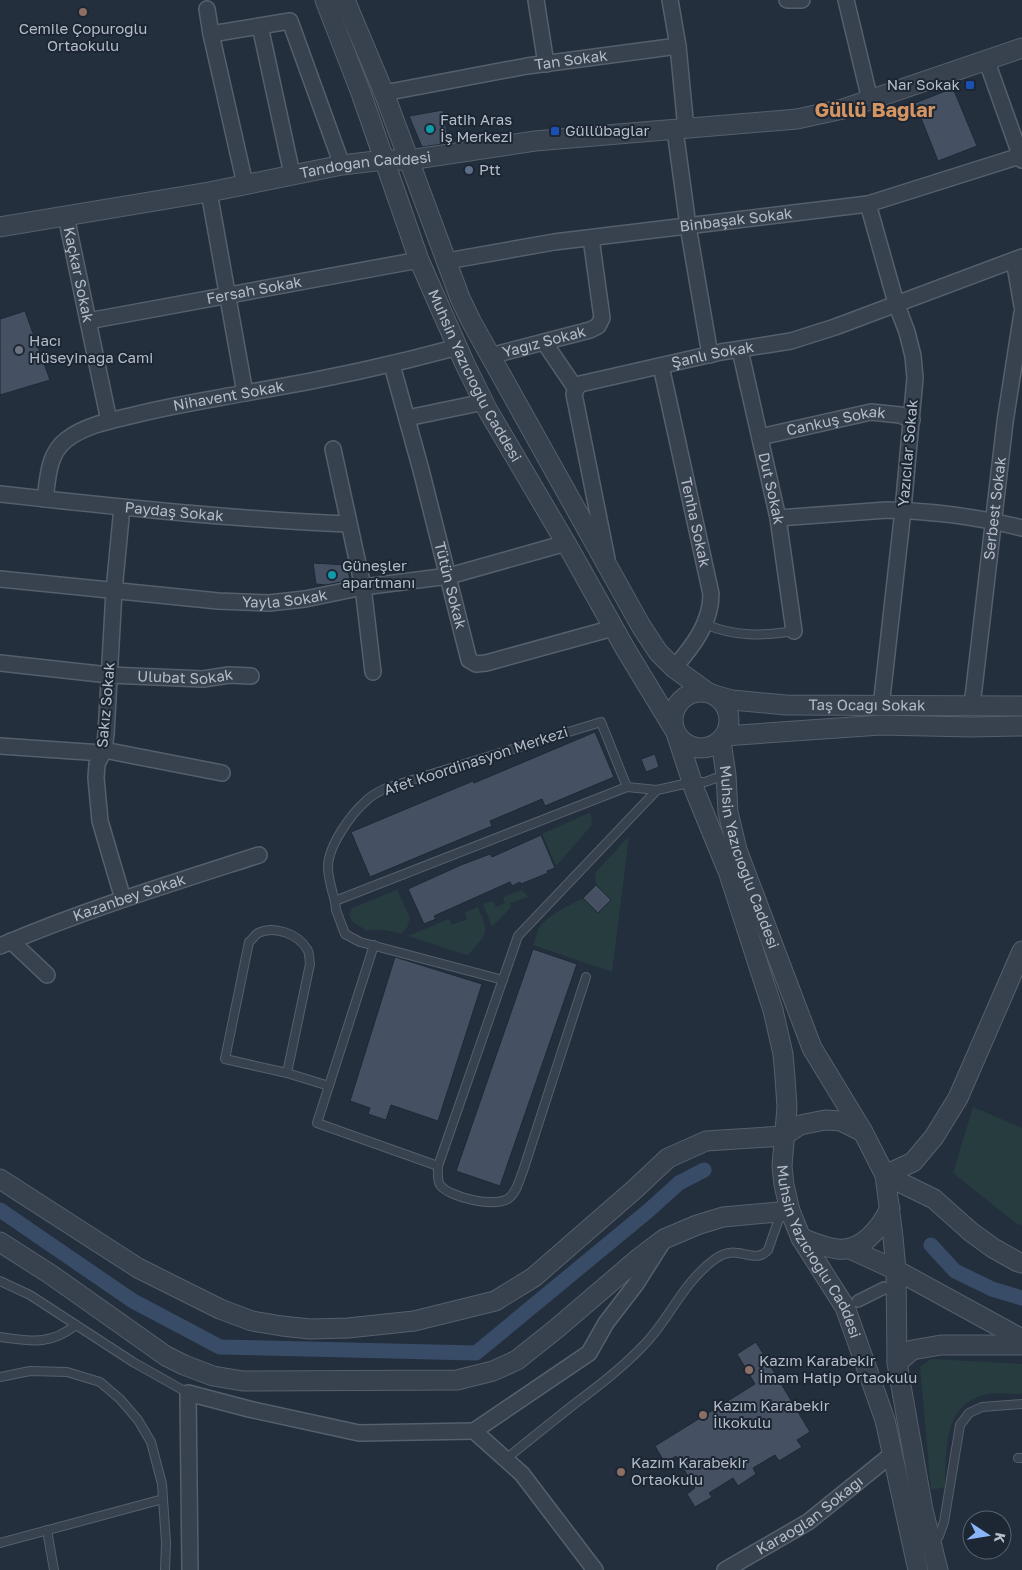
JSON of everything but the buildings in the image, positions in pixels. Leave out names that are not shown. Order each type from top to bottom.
[{"type":"street","name":"Muhsin Yazıcıoğlu Caddesi","points":[[326,0],[361,93],[419,260],[461,355],[484,402],[675,732],[695,791],[729,874],[773,1010],[783,1054],[787,1107],[783,1176],[786,1212],[845,1307],[885,1420],[916,1561]]},
{"type":"street","name":"Muhsin Yazıcıoğlu Caddesi","points":[[345,0],[384,93],[460,298],[490,356],[641,626],[658,652],[674,668],[710,694]]},
{"type":"street","points":[[536,0],[546,64]]},
{"type":"street","points":[[670,0],[678,46],[681,129],[688,226],[710,355]]},
{"type":"street","points":[[787,0],[802,0]]},
{"type":"street","points":[[846,0],[870,100]]},
{"type":"street","points":[[207,9],[245,184]]},
{"type":"street","points":[[211,34],[290,21],[342,165]]},
{"type":"street","points":[[260,26],[292,174]]},
{"type":"street","name":"Tan Sokak","points":[[384,93],[546,64],[678,46]]},
{"type":"street","name":"Tandoğan Caddesi","points":[[0,227],[209,192],[342,165],[384,160],[409,160],[535,141],[797,119],[843,109],[1022,48]]},
{"type":"street","points":[[986,59],[1021,158]]},
{"type":"street","name":"Binbaşak Sokak","points":[[446,261],[554,242],[868,204],[1021,158]]},
{"type":"street","points":[[209,192],[245,393]]},
{"type":"street","name":"Yazıcılar Sokak","points":[[868,204],[896,304],[907,332],[913,356],[915,378],[881,716]]},
{"type":"street","name":"Kaçkar Sokak","points":[[66,216],[109,421]]},
{"type":"street","name":"Yağız Sokak","points":[[490,356],[590,330],[598,326],[602,318],[591,238]]},
{"type":"street","points":[[1018,258],[1022,306]]},
{"type":"street","name":"Şanlı Sokak","points":[[576,389],[580,384],[710,355],[800,339],[1018,258]]},
{"type":"street","name":"Fersah Sokak","points":[[88,321],[419,260]]},
{"type":"street","name":"Serbest Sokak","points":[[972,706],[1006,422],[1022,313]]},
{"type":"street","points":[[544,342],[576,389],[574,394],[609,567]]},
{"type":"street","name":"Dut Sokak","points":[[740,350],[778,518],[794,631]]},
{"type":"street","points":[[461,355],[490,356]]},
{"type":"street","name":"Nihavent Sokak","points":[[45,499],[50,464],[55,452],[65,440],[79,432],[109,421],[204,400],[392,365],[461,355]]},
{"type":"street","name":"Tütün Sokak","points":[[392,365],[449,576],[469,660],[476,664],[614,628]]},
{"type":"street","name":"Tenha Sokak","points":[[661,366],[711,594],[711,608],[705,624],[688,652],[674,668]]},
{"type":"street","points":[[407,418],[484,402]]},
{"type":"street","name":"Cankuş Sokak","points":[[760,436],[871,412],[900,415],[912,420]]},
{"type":"street","points":[[333,449],[363,587],[373,672]]},
{"type":"street","name":"Paydaş Sokak","points":[[0,494],[122,507],[348,524]]},
{"type":"street","name":"Sakız Sokak","points":[[122,507],[114,591],[107,722],[103,751],[98,764],[96,778],[100,820],[124,899]]},
{"type":"street","points":[[778,518],[903,510],[994,521],[1022,528]]},
{"type":"street","name":"Yayla Sokak","points":[[0,579],[218,601],[269,603],[305,599],[363,587],[449,576],[566,543]]},
{"type":"street","name":"Ulubat Sokak","points":[[0,663],[109,676],[203,679],[229,675],[251,676]]},
{"type":"street","points":[[692,693],[710,694],[721,700],[729,716],[729,725],[722,738],[714,746],[698,749],[683,742],[675,732],[673,713],[680,701],[692,693]]},
{"type":"street","name":"Taş Ocağı Sokak","points":[[710,694],[732,700],[971,727],[1022,726]]},
{"type":"street","points":[[971,727],[972,706]]},
{"type":"street","name":"Taş Ocağı Sokak","points":[[722,738],[881,716],[972,706],[1022,706]]},
{"type":"street","name":"Muhsin Yazıcıoğlu Caddesi","points":[[722,738],[728,812],[737,850],[812,1048],[863,1132],[885,1175],[896,1270],[897,1362],[920,1491],[938,1570]]},
{"type":"street","points":[[0,746],[103,751],[222,773]]},
{"type":"street","name":"Kazanbey Sokak","points":[[6,944],[61,921],[259,855]]},
{"type":"street","points":[[6,944],[47,975]]},
{"type":"street","points":[[885,1175],[913,1162],[934,1137],[958,1098],[1022,951]]},
{"type":"street","points":[[0,1179],[138,1268],[220,1309],[252,1321],[282,1326],[310,1329],[348,1328],[414,1321],[495,1301],[534,1277],[668,1158],[706,1141],[784,1136],[800,1125],[825,1120],[841,1121],[863,1132]]},
{"type":"street","points":[[885,1175],[934,1199],[992,1248],[1022,1263]]},
{"type":"street","points":[[801,1238],[839,1250],[850,1248],[874,1233],[883,1222],[890,1208]]},
{"type":"street","points":[[0,1242],[50,1274],[166,1356],[213,1376],[243,1381],[276,1382],[457,1380],[494,1372],[517,1360],[664,1239],[697,1225],[723,1217],[786,1212]]},
{"type":"street","points":[[190,1570],[188,1393],[249,1409],[359,1433],[474,1431],[589,1353],[606,1323],[636,1284],[664,1239]]},
{"type":"street","points":[[850,1248],[896,1270],[1022,1339]]},
{"type":"street","points":[[858,1301],[884,1288]]},
{"type":"street","points":[[897,1362],[912,1350],[940,1345],[1022,1345]]},
{"type":"street","points":[[474,1431],[522,1474],[595,1570]]},
{"type":"street","name":"Karaoğlan Sokağı","points":[[725,1570],[808,1522],[891,1454]]},
{"type":"lane","points":[[705,624],[719,630],[744,634],[758,635],[794,631]]},
{"type":"lane","name":"Afet Koordinasyon Merkezi","points":[[503,980],[360,942],[345,934],[338,917],[328,866],[332,851],[344,827],[357,809],[368,799],[386,788],[601,722],[627,787]]},
{"type":"lane","points":[[335,902],[627,787],[657,790],[693,782],[715,780],[726,775]]},
{"type":"lane","points":[[586,977],[514,1194],[508,1200],[492,1204],[470,1199],[441,1186],[438,1177],[438,1166],[518,936],[657,790]]},
{"type":"lane","points":[[287,1073],[310,964],[308,950],[298,937],[285,932],[270,931],[257,933],[249,942],[225,1059],[287,1073],[328,1086]]},
{"type":"lane","points":[[374,945],[316,1123],[438,1166]]},
{"type":"lane","points":[[506,1459],[632,1358],[654,1334],[682,1293],[714,1259],[726,1253],[734,1252],[743,1252],[754,1256],[765,1253],[786,1212]]},
{"type":"lane","points":[[0,1281],[30,1295],[133,1362],[188,1393]]},
{"type":"lane","points":[[0,1336],[38,1342],[67,1332],[76,1326]]},
{"type":"lane","points":[[0,1378],[30,1371],[67,1372],[100,1382],[120,1399],[138,1420],[151,1442],[162,1484],[166,1543],[165,1570]]},
{"type":"lane","points":[[916,1561],[939,1536],[944,1522],[960,1425],[969,1413],[982,1407],[1022,1404]]},
{"type":"lane","points":[[0,1543],[163,1499]]},
{"type":"lane","points":[[47,1530],[54,1570]]},
{"type":"green space","points":[[589,813],[592,817],[591,826],[556,866],[542,834]]},
{"type":"green space","points":[[629,836],[612,972],[533,945],[538,930],[552,915],[583,898],[598,913],[611,901],[597,885],[595,881],[596,872]]},
{"type":"green space","points":[[397,890],[410,918],[407,928],[401,934],[380,930],[367,931],[352,921],[349,915],[352,908]]},
{"type":"green space","points":[[522,890],[528,897],[510,903],[511,907],[492,927],[483,904],[493,901],[496,907],[505,903],[503,897]]},
{"type":"green space","points":[[478,907],[485,932],[484,936],[469,954],[466,955],[408,936],[449,919],[452,925],[467,919],[465,912]]},
{"type":"green space","points":[[973,1107],[1022,1128],[1022,1225],[1017,1224],[953,1173]]},
{"type":"green space","points":[[931,1359],[1022,1364],[1022,1394],[997,1393],[983,1395],[970,1401],[960,1410],[953,1420],[949,1432],[945,1487],[931,1490],[920,1367]]},
{"type":"waterway","points":[[0,1210],[133,1301],[220,1347],[476,1353],[648,1211],[679,1183],[704,1170]]},
{"type":"waterway","points":[[931,1245],[955,1271],[992,1289],[1022,1298]]},
{"type":"place","name":"Cemile Çopuroğlu Ortaokulu","points":[[83,12]]},
{"type":"place","name":"Nar Sokak","points":[[970,85]]},
{"type":"place","name":"Fatih Aras İş Merkezi","points":[[430,129]]},
{"type":"place","name":"Güllübağlar","points":[[555,131]]},
{"type":"place","name":"Ptt","points":[[469,170]]},
{"type":"place","name":"Hacı Hüseyinağa Cami","points":[[19,350]]},
{"type":"place","name":"Güneşler apartmanı","points":[[332,575]]},
{"type":"place","name":"Kazım Karabekir İmam Hatip Ortaokulu","points":[[749,1370]]},
{"type":"place","name":"Kazım Karabekir İlkokulu","points":[[703,1415]]},
{"type":"place","name":"Kazım Karabekir Ortaokulu","points":[[621,1472]]},
{"type":"district","name":"Güllü Bağlar","points":[[875,110]]}]
